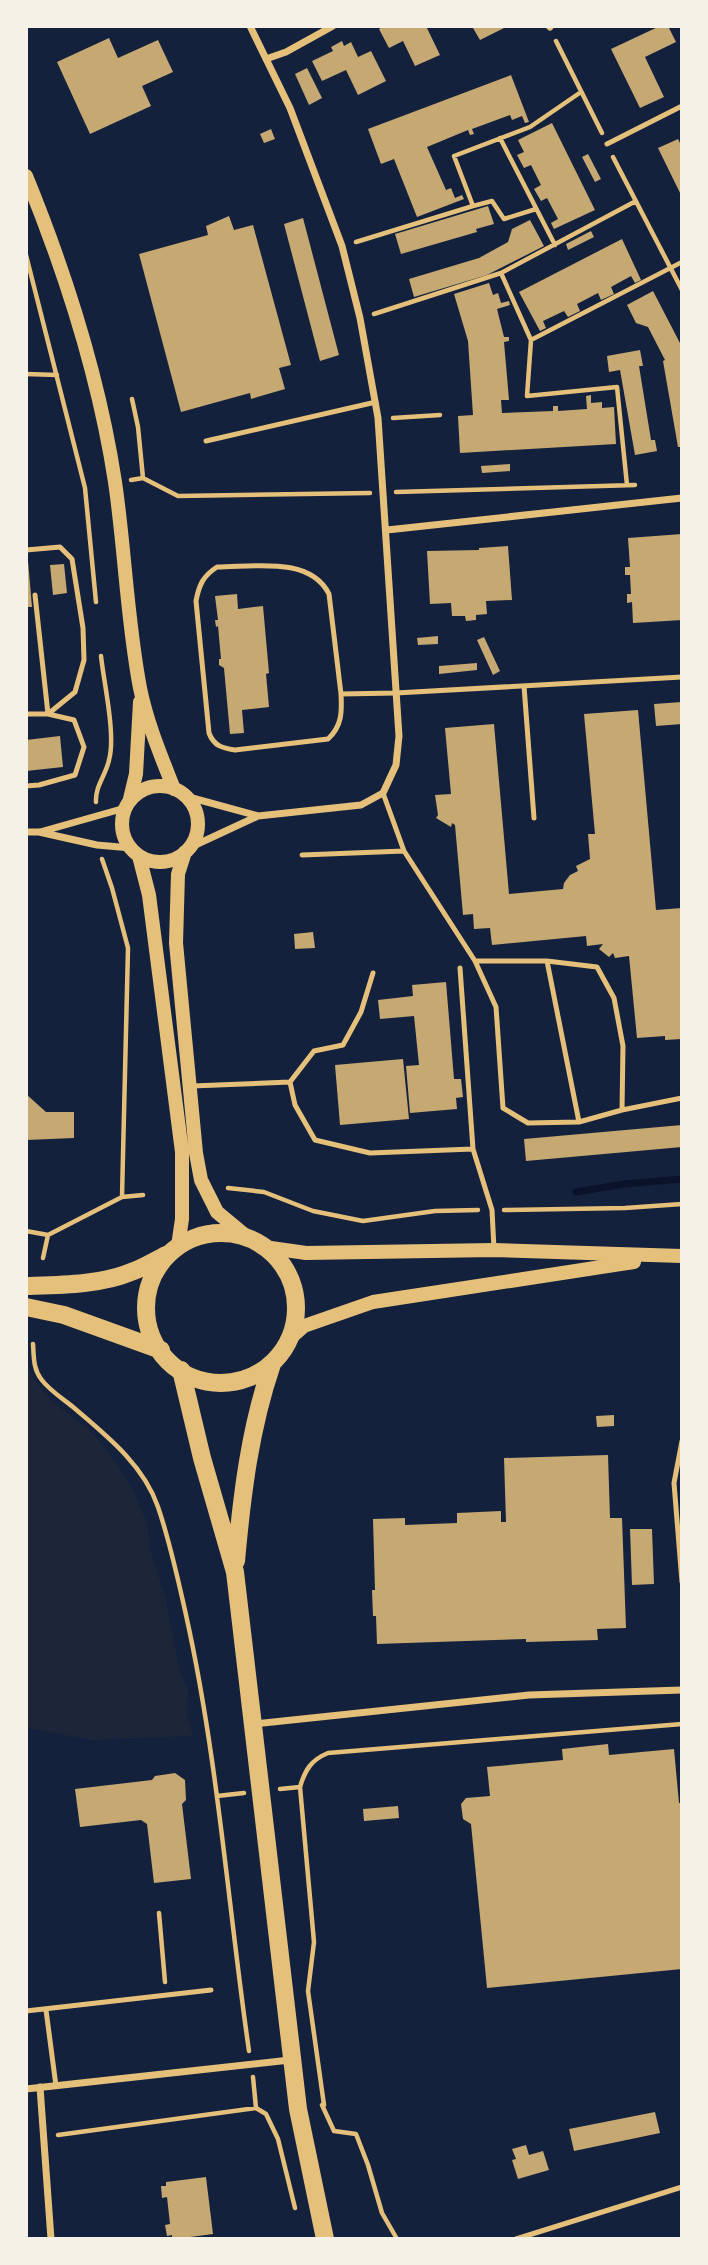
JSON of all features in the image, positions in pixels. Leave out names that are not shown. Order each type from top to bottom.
[{"type":"main road","points":[[26,176],[74,309],[101,403],[115,483],[140,690],[155,742],[180,792],[195,810],[198,823],[197,832],[178,874],[176,943],[201,1180],[217,1212],[276,1257],[288,1272],[296,1308],[288,1340]]},
{"type":"main road","points":[[140,690],[136,774],[122,831],[135,852],[149,895],[182,1152],[182,1219],[174,1250],[152,1278],[146,1296],[147,1318],[153,1338],[181,1370],[215,1384],[237,1383],[256,1376],[272,1364]]},
{"type":"main road","points":[[128,803],[139,792],[151,786],[162,785],[180,792]]},
{"type":"main road","points":[[135,852],[159,862],[175,858],[187,850]]},
{"type":"main road","points":[[26,1286],[64,1285],[129,1273],[193,1237],[211,1233],[247,1237]]},
{"type":"main road","points":[[264,1247],[306,1253],[494,1250],[676,1256]]},
{"type":"main road","points":[[235,1572],[244,1479],[263,1391],[272,1364],[288,1340],[304,1326],[373,1302],[676,1256]]},
{"type":"main road","points":[[26,1307],[64,1315],[161,1350]]},
{"type":"main road","points":[[181,1370],[202,1458],[235,1572],[291,2060],[298,2109],[325,2239]]},
{"type":"street","points":[[187,850],[258,816],[361,805],[383,793],[396,765],[399,736],[378,418],[360,318],[342,246],[290,108],[250,26]]},
{"type":"street","points":[[266,59],[286,52],[333,26]]},
{"type":"street","points":[[387,530],[682,498]]},
{"type":"street","points":[[180,792],[258,816]]},
{"type":"street","points":[[39,832],[128,803]]},
{"type":"street","points":[[26,832],[39,832],[135,852]]},
{"type":"street","points":[[252,1724],[529,1695],[682,1690]]},
{"type":"street","points":[[26,2089],[291,2060]]},
{"type":"street","points":[[40,2087],[51,2239]]},
{"type":"lane","points":[[607,144],[682,106]]},
{"type":"lane","points":[[206,441],[376,401]]},
{"type":"lane","points":[[26,550],[60,547],[72,558],[83,628],[84,660],[75,692],[48,714]]},
{"type":"lane","points":[[217,567],[291,567],[310,573],[324,583],[329,594],[341,694],[341,723],[328,739],[235,750],[220,747],[212,740],[209,733],[196,601],[199,586],[207,573],[217,567]]},
{"type":"lane","points":[[35,594],[48,714]]},
{"type":"lane","points":[[341,694],[682,677]]},
{"type":"lane","points":[[524,686],[534,818]]},
{"type":"lane","points":[[26,714],[48,714],[74,720],[84,747],[75,775],[26,786]]},
{"type":"lane","points":[[383,793],[404,851],[475,961],[496,1007],[503,1108],[528,1123],[579,1122],[682,1098]]},
{"type":"lane","points":[[302,855],[404,851]]},
{"type":"lane","points":[[475,961],[547,961],[597,967],[614,998],[623,1046],[622,1110]]},
{"type":"lane","points":[[547,961],[579,1122]]},
{"type":"lane","points":[[460,968],[473,1149],[492,1210],[494,1250]]},
{"type":"lane","points":[[189,1086],[290,1082],[314,1051],[343,1045],[361,1012],[373,973]]},
{"type":"lane","points":[[290,1082],[295,1105],[315,1140],[370,1153],[473,1149]]},
{"type":"lane","points":[[682,1441],[674,1483],[682,1582]]},
{"type":"lane","points":[[26,2011],[211,1990]]},
{"type":"lane","points":[[46,2010],[56,2086]]},
{"type":"lane","points":[[516,2239],[682,2188]]},
{"type":"path","points":[[473,206],[454,156],[530,127],[582,92]]},
{"type":"path","points":[[500,138],[555,245]]},
{"type":"path","points":[[342,246],[492,201],[504,219],[536,209]]},
{"type":"path","points":[[360,318],[501,273],[636,201]]},
{"type":"path","points":[[531,341],[682,262]]},
{"type":"path","points":[[501,273],[531,341],[527,396],[617,387],[627,485]]},
{"type":"path","points":[[26,374],[57,375]]},
{"type":"path","points":[[132,399],[143,478]]},
{"type":"path","points":[[378,418],[440,415]]},
{"type":"path","points":[[112,888],[128,948],[122,1197]]},
{"type":"path","points":[[228,1188],[264,1192],[313,1211],[363,1221],[435,1211],[625,1208],[682,1204]]},
{"type":"path","points":[[26,1231],[48,1235],[122,1197],[143,1195]]},
{"type":"path","points":[[43,1258],[48,1235]]},
{"type":"path","points":[[33,1344],[34,1365],[42,1381],[113,1441],[139,1472],[157,1505],[198,1670],[217,1796],[235,1958],[256,2108]]},
{"type":"path","points":[[397,2239],[382,2213],[356,2134],[334,2132],[324,2105],[308,1991],[314,1942],[300,1787],[305,1772],[314,1759],[328,1753],[682,1724]]},
{"type":"path","points":[[159,1913],[166,1996]]},
{"type":"path","points":[[266,2114],[324,2105]]},
{"type":"path","points":[[44,2137],[256,2108],[266,2114],[278,2139],[296,2214]]},
{"type":"shaded area","points":[[26,1356],[32,1377],[54,1403],[89,1430],[116,1462],[146,1520],[151,1552],[165,1596],[180,1674],[188,1689],[187,1715],[193,1736],[93,1740],[26,1728]]},
{"type":"building","points":[[384,26],[426,26],[440,55],[415,66],[403,41],[389,48],[379,29]]},
{"type":"building","points":[[508,26],[480,40],[473,28]]},
{"type":"building","points":[[660,26],[668,26],[676,42],[645,57],[664,97],[640,108],[611,49]]},
{"type":"building","points":[[109,38],[118,58],[158,40],[173,72],[142,86],[151,106],[90,134],[57,62]]},
{"type":"building","points":[[342,41],[344,46],[351,42],[358,57],[371,51],[386,81],[358,95],[346,70],[322,81],[312,61],[333,51],[331,47]]},
{"type":"building","points":[[307,68],[322,98],[309,105],[295,74]]},
{"type":"building","points":[[511,75],[529,122],[525,123],[522,116],[512,120],[510,115],[472,129],[474,134],[470,135],[468,130],[427,147],[446,190],[451,188],[455,198],[462,195],[464,199],[417,217],[394,159],[381,164],[368,129]]},
{"type":"building","points":[[552,123],[595,210],[554,229],[551,223],[558,219],[547,198],[541,201],[534,189],[541,185],[531,165],[524,168],[517,155],[524,152],[518,140]]},
{"type":"building","points":[[271,129],[275,139],[264,143],[260,134]]},
{"type":"building","points":[[678,139],[682,147],[682,197],[658,148]]},
{"type":"building","points":[[588,154],[601,179],[595,182],[582,157]]},
{"type":"building","points":[[488,206],[494,224],[476,229],[477,232],[401,254],[395,234]]},
{"type":"building","points":[[229,216],[234,230],[253,225],[291,365],[279,368],[285,389],[251,399],[250,393],[181,412],[139,254],[208,235],[206,226]]},
{"type":"building","points":[[303,218],[339,355],[320,361],[284,224]]},
{"type":"building","points":[[530,220],[544,246],[487,275],[414,297],[409,279],[479,258],[508,242],[512,229]]},
{"type":"building","points":[[591,231],[594,237],[568,250],[566,244]]},
{"type":"building","points":[[622,239],[641,280],[635,283],[631,276],[611,287],[614,294],[601,300],[598,293],[577,304],[580,311],[568,317],[564,311],[543,321],[546,328],[540,331],[519,292]]},
{"type":"building","points":[[489,283],[493,295],[498,293],[501,303],[509,301],[510,305],[497,309],[504,337],[509,337],[509,341],[504,342],[509,400],[501,400],[502,413],[553,411],[553,406],[558,406],[558,411],[587,409],[586,396],[591,395],[591,403],[602,402],[602,408],[614,407],[616,444],[460,453],[458,416],[473,415],[468,341],[454,294]]},
{"type":"building","points":[[653,291],[682,347],[682,447],[678,447],[663,361],[665,360],[648,327],[636,323],[627,305]]},
{"type":"building","points":[[640,350],[643,366],[639,366],[651,440],[655,440],[657,451],[635,455],[620,370],[609,372],[607,356]]},
{"type":"building","points":[[510,464],[510,471],[482,473],[481,466]]},
{"type":"building","points":[[682,534],[682,620],[633,623],[632,602],[627,603],[627,594],[631,594],[630,575],[625,575],[625,567],[630,567],[628,538]]},
{"type":"building","points":[[508,546],[512,600],[486,601],[487,614],[476,615],[476,620],[466,621],[465,616],[452,616],[451,603],[430,604],[427,551],[479,550]]},
{"type":"building","points":[[28,561],[32,607],[26,607]]},
{"type":"building","points":[[64,564],[67,593],[53,595],[50,565]]},
{"type":"building","points":[[237,594],[238,609],[263,606],[269,707],[242,710],[244,733],[230,734],[224,668],[219,665],[221,659],[215,620],[218,620],[215,596]]},
{"type":"building","points":[[438,636],[438,644],[418,645],[417,638]]},
{"type":"building","points":[[484,637],[500,671],[493,675],[477,640]]},
{"type":"building","points":[[477,663],[477,670],[439,674],[439,666]]},
{"type":"building","points":[[682,702],[682,724],[656,726],[654,704]]},
{"type":"building","points":[[638,710],[656,910],[682,908],[682,1039],[665,1040],[665,1036],[637,1038],[629,956],[615,958],[613,953],[609,957],[599,949],[603,944],[587,946],[586,936],[492,945],[490,928],[474,929],[473,914],[463,915],[455,825],[452,823],[451,827],[436,818],[438,815],[435,795],[451,794],[445,728],[494,724],[509,894],[563,889],[570,875],[578,871],[576,866],[590,859],[588,834],[595,834],[584,714]]},
{"type":"building","points":[[60,736],[63,767],[26,771],[26,740]]},
{"type":"building","points":[[313,932],[315,948],[295,949],[294,934]]},
{"type":"building","points":[[446,982],[454,1079],[461,1079],[463,1097],[456,1098],[457,1109],[410,1113],[406,1066],[419,1065],[414,1016],[380,1019],[378,1000],[413,996],[412,985]]},
{"type":"building","points":[[403,1059],[409,1119],[340,1125],[335,1065]]},
{"type":"building","points":[[26,1094],[46,1112],[74,1112],[74,1138],[26,1140]]},
{"type":"building","points":[[682,1125],[682,1147],[526,1161],[524,1139]]},
{"type":"building","points":[[614,1415],[614,1426],[597,1427],[596,1416]]},
{"type":"building","points":[[608,1455],[610,1518],[622,1518],[626,1628],[597,1629],[598,1640],[526,1642],[526,1639],[377,1644],[372,1590],[375,1590],[373,1519],[405,1518],[405,1525],[457,1523],[457,1513],[501,1511],[501,1522],[506,1522],[504,1458]]},
{"type":"building","points":[[630,1529],[652,1529],[654,1584],[632,1585]]},
{"type":"building","points":[[608,1744],[609,1755],[674,1749],[679,1803],[682,1803],[682,1969],[487,1988],[471,1824],[463,1819],[461,1804],[466,1798],[490,1796],[487,1767],[563,1760],[562,1749]]},
{"type":"building","points":[[175,1773],[185,1780],[186,1800],[182,1804],[191,1879],[154,1883],[147,1824],[141,1820],[80,1827],[75,1789],[152,1780],[155,1776]]},
{"type":"building","points":[[398,1806],[399,1818],[364,1821],[363,1809]]},
{"type":"building","points":[[655,2112],[660,2133],[574,2151],[569,2129]]},
{"type":"building","points":[[526,2145],[529,2155],[543,2151],[549,2170],[518,2179],[512,2160],[516,2159],[512,2149]]},
{"type":"building","points":[[206,2177],[213,2234],[175,2239],[172,2239],[172,2235],[167,2236],[165,2225],[170,2224],[167,2197],[162,2198],[161,2186],[166,2186],[166,2182]]},
{"type":"waterway","points":[[576,1192],[682,1179]]}]
